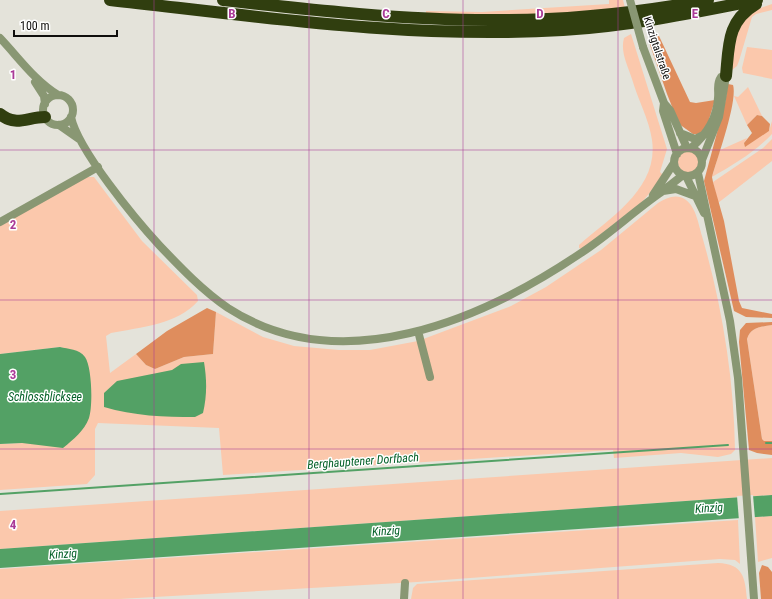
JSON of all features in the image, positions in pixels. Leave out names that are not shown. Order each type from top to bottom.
[{"type":"highway","points":[[110,0],[341,26],[399,31],[453,32],[556,30],[628,23],[664,18],[757,0]]},
{"type":"highway","points":[[224,0],[372,16],[492,20],[592,15],[666,7],[708,0]]},
{"type":"highway","points":[[726,76],[730,37],[736,21],[744,11],[762,0]]},
{"type":"highway","points":[[0,114],[8,120],[23,121],[31,118],[45,117]]},
{"type":"street","name":"Kinzigtalstraße","points":[[630,0],[643,47],[664,103],[670,110],[680,133],[689,148]]},
{"type":"street","points":[[0,38],[31,74],[48,89],[58,95],[68,98],[73,107],[71,117],[73,126],[82,143],[130,210],[165,252],[212,295],[230,309],[250,320],[294,336],[318,340],[361,341],[418,331],[450,321],[526,286],[581,253],[649,200],[684,176],[698,173],[702,167],[702,160],[699,152],[689,148]]},
{"type":"street","points":[[31,74],[44,96],[45,117],[51,123],[59,125],[82,143]]},
{"type":"street","points":[[649,200],[674,162],[677,154],[689,148],[704,135],[717,107],[718,84],[721,77],[726,76],[719,117],[702,160]]},
{"type":"street","points":[[45,104],[50,98],[58,95]]},
{"type":"street","name":"Kinzigtalstraße","points":[[664,103],[663,111],[677,154]]},
{"type":"street","points":[[59,125],[64,124],[71,117]]},
{"type":"street","points":[[680,133],[695,139],[704,135]]},
{"type":"street","points":[[674,162],[676,170],[684,176],[707,219]]},
{"type":"street","points":[[0,222],[98,167]]},
{"type":"street","points":[[698,173],[730,321],[738,378],[754,599]]},
{"type":"street","points":[[663,191],[676,189],[695,196]]},
{"type":"street","points":[[418,331],[430,377]]},
{"type":"street","points":[[404,584],[404,599]]},
{"type":"shaded area","points":[[609,0],[623,0],[625,8],[539,15],[426,16],[426,11],[482,12],[609,4]]},
{"type":"shaded area","points":[[772,4],[772,10],[756,14],[752,17],[739,61],[737,66],[732,70],[735,29],[746,13]]},
{"type":"shaded area","points":[[631,34],[667,149],[660,172],[664,176],[642,202],[582,249],[579,248],[579,245],[618,212],[640,187],[648,173],[652,157],[651,132],[634,87],[624,54],[624,38]]},
{"type":"shaded area","points":[[659,36],[690,102],[696,103],[715,100],[706,129],[699,134],[693,134],[679,124],[648,39]]},
{"type":"shaded area","points":[[747,47],[772,50],[772,79],[743,73],[742,68]]},
{"type":"shaded area","points":[[728,84],[733,85],[733,104],[712,177],[724,221],[739,301],[742,308],[772,314],[772,318],[746,317],[734,311],[704,181],[725,103]]},
{"type":"shaded area","points":[[748,87],[762,116],[757,115],[747,125],[734,96],[738,97]]},
{"type":"shaded area","points":[[757,115],[762,116],[770,124],[769,131],[745,147],[744,143],[752,133],[747,125]]},
{"type":"shaded area","points":[[772,121],[772,134],[765,141],[744,158],[712,177],[720,150],[747,138],[744,143],[769,131]]},
{"type":"shaded area","points":[[772,139],[772,161],[718,203],[713,182],[763,148]]},
{"type":"shaded area","points":[[689,151],[697,154],[700,162],[697,170],[689,173],[681,170],[678,162],[681,154]]},
{"type":"shaded area","points":[[86,177],[94,177],[142,241],[197,295],[198,301],[180,315],[169,320],[146,327],[111,333],[106,336],[110,373],[136,354],[146,365],[155,369],[184,357],[213,354],[216,312],[263,337],[294,346],[339,350],[370,350],[418,341],[511,306],[546,287],[601,250],[658,203],[672,197],[682,198],[689,203],[697,217],[721,315],[726,342],[732,396],[735,450],[731,454],[718,457],[681,453],[614,458],[613,450],[223,475],[219,428],[98,423],[95,429],[95,475],[87,484],[0,490],[0,444],[22,443],[89,417],[90,379],[84,356],[60,347],[0,354],[0,225]]},
{"type":"shaded area","points":[[207,308],[216,312],[213,354],[184,357],[155,369],[146,365],[136,354],[167,331]]},
{"type":"shaded area","points":[[772,322],[772,325],[760,327],[751,332],[747,339],[762,439],[764,441],[772,441],[772,455],[757,453],[749,450],[739,342],[740,330],[746,323]]},
{"type":"shaded area","points":[[772,325],[772,441],[764,441],[762,439],[747,339],[754,330],[760,327]]},
{"type":"shaded area","points":[[772,458],[772,495],[0,549],[0,511]]},
{"type":"shaded area","points":[[772,516],[772,558],[758,562],[755,517]]},
{"type":"shaded area","points":[[738,520],[740,564],[735,560],[720,559],[417,582],[119,599],[0,599],[0,569]]},
{"type":"shaded area","points":[[718,563],[733,566],[738,569],[744,578],[747,599],[411,599],[413,588],[417,584]]},
{"type":"shaded area","points":[[762,565],[768,567],[772,572],[772,599],[761,599],[759,573]]},
{"type":"water","name":"Schlossblicksee","points":[[60,347],[80,352],[83,354],[87,362],[91,387],[91,405],[89,418],[84,427],[75,438],[63,448],[22,443],[0,444],[0,354]]},
{"type":"water","points":[[204,362],[206,388],[204,407],[203,413],[195,417],[138,414],[104,407],[104,393],[117,381],[172,370],[181,364]]},
{"type":"water","name":"Kinzig","points":[[772,495],[772,516],[0,568],[0,549]]},
{"type":"pier","points":[[753,495],[755,519],[739,521],[737,496]]},
{"type":"waterway","name":"Berghauptener Dorfbach","points":[[766,443],[772,443]]},
{"type":"waterway","name":"Berghauptener Dorfbach","points":[[0,494],[728,445]]}]
